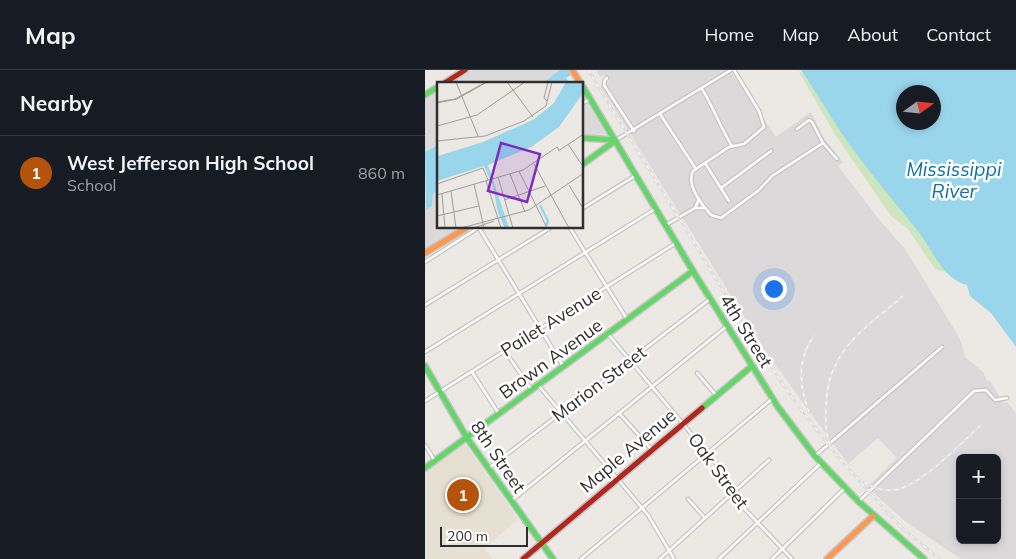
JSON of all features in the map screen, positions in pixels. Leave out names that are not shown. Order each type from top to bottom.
[{"type":"street","points":[[446,82],[465,70]]},
{"type":"street","name":"4th Street","points":[[572,70],[579,82]]},
{"type":"street","points":[[584,163],[616,140],[634,131],[733,70],[759,111],[764,125],[761,131],[744,144],[731,146],[696,169],[691,175],[699,199],[705,208],[716,218],[721,218],[759,190],[772,176],[823,143]]},
{"type":"street","points":[[607,78],[605,85],[634,131]]},
{"type":"street","points":[[425,95],[437,87]]},
{"type":"street","points":[[702,88],[731,146]]},
{"type":"street","name":"4th Street","points":[[584,90],[710,299],[773,399],[821,463],[873,516],[924,559]]},
{"type":"street","points":[[584,102],[590,99]]},
{"type":"street","points":[[660,114],[696,169]]},
{"type":"street","points":[[797,129],[809,120],[823,143],[837,159]]},
{"type":"street","points":[[584,138],[616,140]]},
{"type":"street","points":[[721,188],[771,151]]},
{"type":"street","points":[[705,163],[729,201]]},
{"type":"street","points":[[584,207],[637,175]]},
{"type":"street","points":[[695,208],[699,199]]},
{"type":"street","points":[[425,352],[656,208]]},
{"type":"street","points":[[666,225],[695,208],[705,208]]},
{"type":"street","points":[[425,253],[464,229]]},
{"type":"street","points":[[425,262],[477,229]]},
{"type":"street","points":[[480,229],[539,330],[564,367]]},
{"type":"street","points":[[425,305],[548,229]]},
{"type":"street","points":[[571,229],[628,320]]},
{"type":"street","name":"Pailet Avenue","points":[[425,401],[676,243]]},
{"type":"street","name":"Brown Avenue","points":[[425,468],[693,271]]},
{"type":"street","name":"Marion Street","points":[[488,468],[710,299]]},
{"type":"street","points":[[511,501],[727,326]]},
{"type":"street","name":"Oak Street","points":[[608,334],[719,467],[733,494],[758,524],[792,559]]},
{"type":"street","points":[[815,456],[942,347]]},
{"type":"street","points":[[505,351],[532,390]]},
{"type":"street","name":"8th Street","points":[[425,366],[467,438],[553,559]]},
{"type":"street","name":"Maple Avenue","points":[[523,559],[715,395],[752,366]]},
{"type":"street","points":[[472,372],[499,414]]},
{"type":"street","points":[[697,373],[715,395]]},
{"type":"street","points":[[539,385],[584,442],[642,508],[661,535],[668,552],[674,559]]},
{"type":"street","points":[[858,501],[974,390],[986,390],[995,400],[1007,398]]},
{"type":"street","points":[[581,559],[773,399]]},
{"type":"street","points":[[619,413],[652,450]]},
{"type":"street","points":[[425,446],[435,460]]},
{"type":"street","points":[[660,559],[769,460]]},
{"type":"street","points":[[719,559],[821,463]]},
{"type":"street","points":[[772,559],[846,487]]},
{"type":"street","points":[[688,499],[705,518]]},
{"type":"street","points":[[827,559],[873,516]]},
{"type":"shaded area","points":[[467,70],[560,70],[544,82],[449,82]]},
{"type":"shaded area","points":[[596,70],[730,70],[776,137],[811,112],[824,138],[843,162],[838,166],[881,222],[905,249],[959,337],[966,358],[983,372],[987,381],[990,381],[1003,402],[1008,403],[1016,414],[1016,559],[961,559],[906,522],[867,487],[897,458],[878,438],[848,464],[768,355],[601,87],[609,80],[605,75],[600,77]]},
{"type":"shaded area","points":[[437,89],[437,145],[425,152],[425,97]]},
{"type":"shaded area","points":[[585,99],[606,134],[584,136]]},
{"type":"shaded area","points":[[437,191],[437,229],[457,229],[425,249],[425,210],[432,206],[433,194]]},
{"type":"shaded area","points":[[464,442],[518,519],[484,549],[493,559],[425,559],[425,471]]},
{"type":"green space","points":[[798,70],[806,77],[846,136],[949,273],[935,269],[908,229],[891,216],[836,136]]},
{"type":"water","points":[[560,70],[578,70],[566,78],[568,82],[544,82]]},
{"type":"water","name":"Mississippi River","points":[[801,70],[1016,70],[1016,347],[991,313],[970,296],[967,285],[951,277],[944,270],[917,230],[840,131]]},
{"type":"water","points":[[437,145],[437,191],[433,194],[432,206],[426,210],[425,152]]},
{"type":"railway","points":[[588,70],[756,344],[795,402],[838,457],[899,525],[939,559]]},
{"type":"railway","points":[[830,445],[826,428],[826,410],[832,372],[849,344],[903,296]]},
{"type":"railway","points":[[809,412],[803,392],[801,373],[808,345],[814,336]]},
{"type":"railway","points":[[864,482],[886,490],[904,487],[928,473],[981,425]]},
{"type":"traffic: fast","points":[[425,95],[437,87]]},
{"type":"traffic: fast","points":[[584,89],[693,271],[778,407],[815,456],[858,501],[924,559]]},
{"type":"traffic: fast","points":[[584,138],[616,140],[584,163]]},
{"type":"traffic: fast","points":[[425,468],[693,271]]},
{"type":"traffic: fast","points":[[425,366],[467,438],[553,559]]},
{"type":"traffic: fast","points":[[702,408],[752,366]]},
{"type":"traffic: slow","points":[[572,70],[580,82]]},
{"type":"traffic: slow","points":[[425,253],[464,229]]},
{"type":"traffic: slow","points":[[827,559],[873,516]]},
{"type":"traffic: jam","points":[[446,82],[465,70]]},
{"type":"traffic: jam","points":[[523,559],[702,408]]},
{"type":"place","name":"West Jefferson High School","points":[[463,495]]}]
